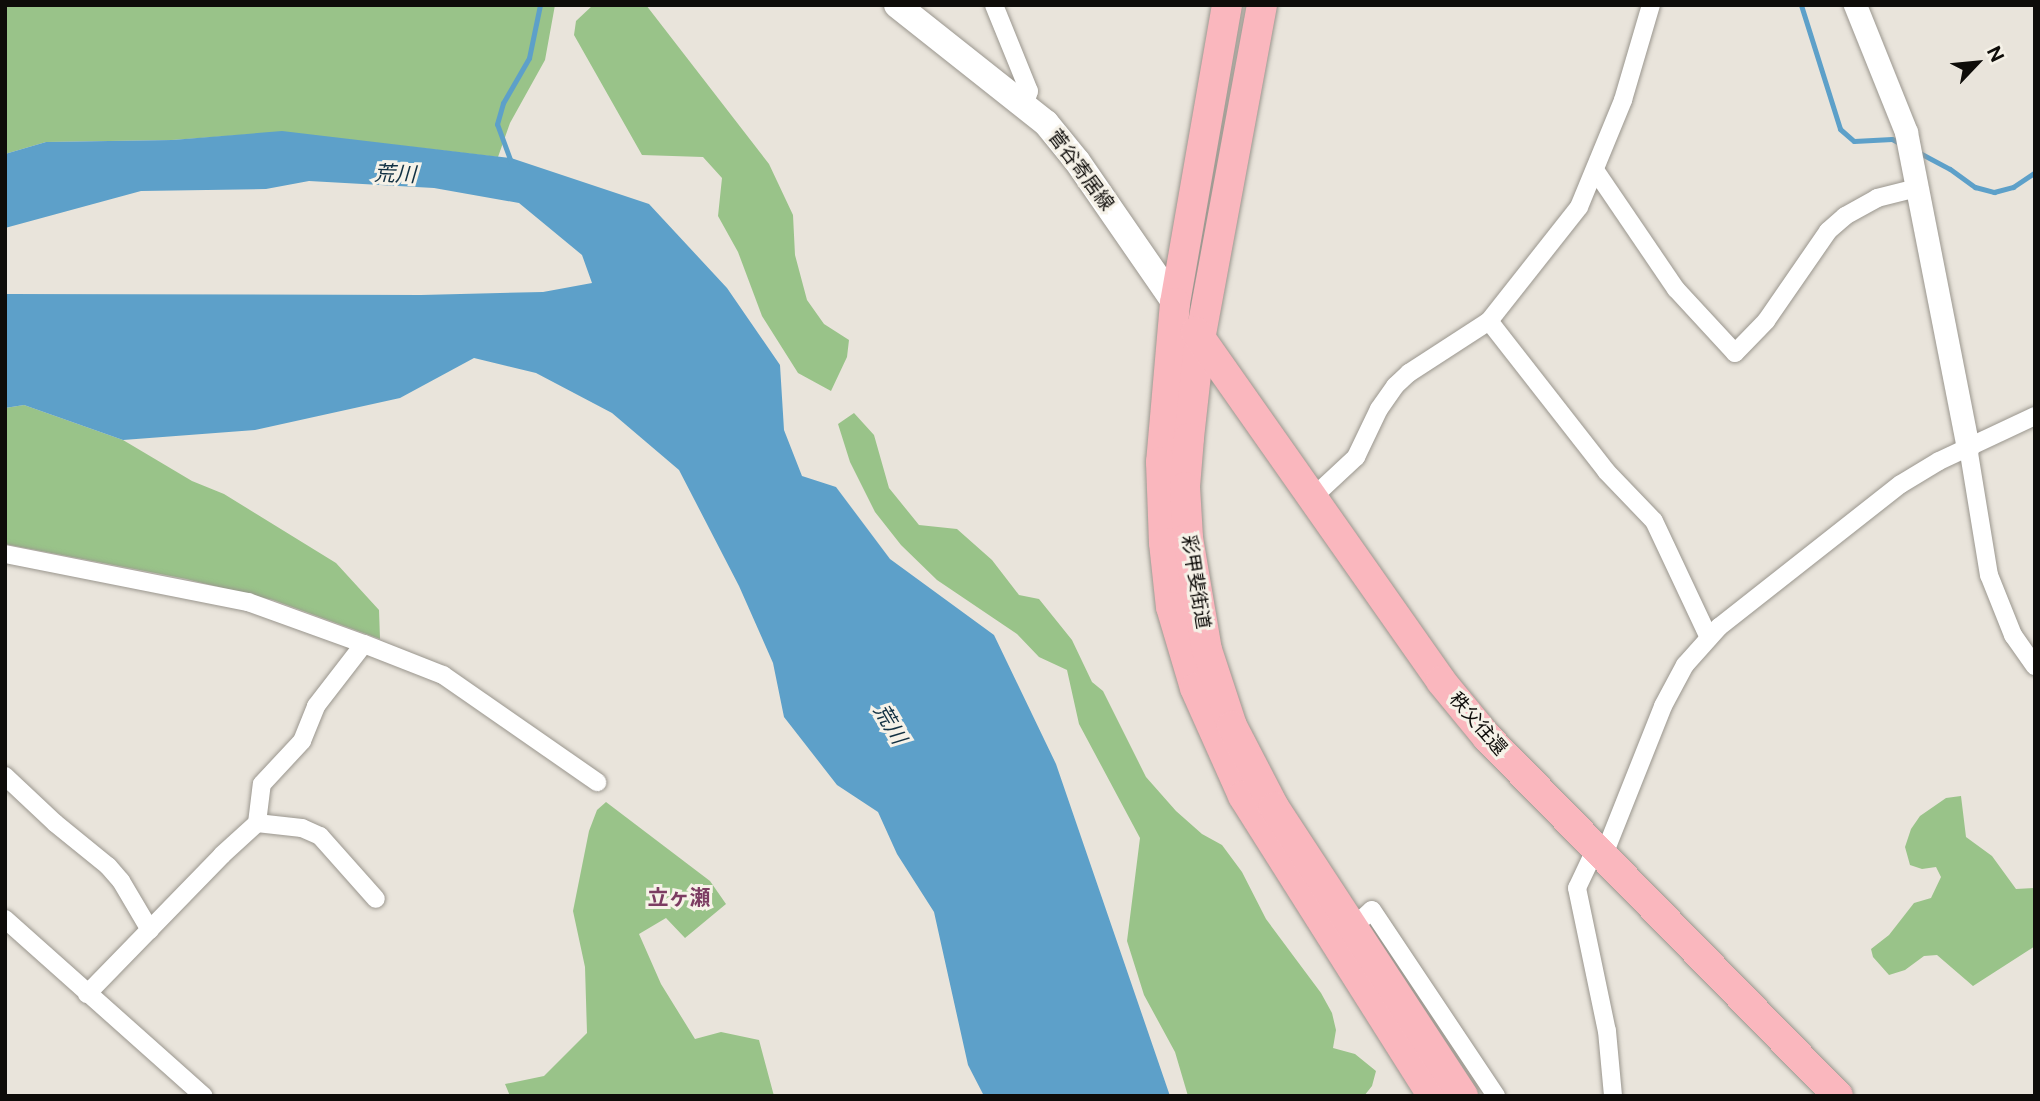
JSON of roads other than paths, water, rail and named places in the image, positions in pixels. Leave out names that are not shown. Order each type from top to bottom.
[{"type":"highway","name":"彩甲斐街道","points":[[1227,5],[1175,303],[1161,462],[1164,543],[1185,604],[1207,650],[1232,726],[1433,1096]]},
{"type":"highway","name":"彩甲斐街道","points":[[1185,604],[1188,538],[1185,487],[1200,338],[1262,5]]},
{"type":"highway","points":[[1216,79],[1249,84]]},
{"type":"highway","name":"秩父往還","points":[[1175,303],[1441,681],[1487,737],[1838,1096]]},
{"type":"highway","name":"彩甲斐街道","points":[[1345,936],[1463,1096]]},
{"type":"main road","name":"菅谷寄居線","points":[[897,5],[1046,123],[1077,161],[1175,303]]},
{"type":"street","points":[[994,5],[1029,91],[1024,106]]},
{"type":"street","points":[[1311,499],[1356,457],[1379,410],[1395,386],[1409,373],[1489,321],[1579,207],[1623,100],[1651,5]]},
{"type":"street","points":[[1855,5],[1906,132],[1968,447],[1989,575],[2013,635],[2035,666]]},
{"type":"street","points":[[1595,170],[1676,289],[1735,353],[1766,321],[1836,223],[1877,198],[1917,188]]},
{"type":"street","points":[[1489,321],[1589,450],[1654,521],[1709,638]]},
{"type":"street","points":[[1613,1096],[1607,1031],[1577,888],[1599,854],[1664,706],[1685,665],[1709,638],[1757,595],[1901,484],[1968,447],[2035,416]]},
{"type":"street","points":[[5,554],[248,602],[364,644],[443,675],[597,782]]},
{"type":"street","points":[[87,994],[257,823],[262,784],[302,741],[316,706],[364,644]]},
{"type":"street","points":[[5,776],[55,823],[108,866],[121,881],[150,930]]},
{"type":"street","points":[[257,823],[302,828],[320,836],[376,899]]},
{"type":"street","points":[[1345,936],[1372,910],[1496,1096]]},
{"type":"street","points":[[5,919],[204,1096]]},
{"type":"water","name":"荒川","points":[[282,131],[511,158],[649,204],[727,288],[780,365],[784,430],[802,476],[836,487],[890,559],[994,635],[1056,764],[1170,1096],[984,1096],[968,1065],[934,912],[897,854],[878,812],[837,785],[784,717],[773,663],[739,586],[679,470],[612,413],[536,373],[474,358],[400,398],[255,430],[123,440],[24,405],[5,408],[5,294],[421,295],[543,292],[592,283],[582,255],[519,203],[434,188],[309,181],[266,189],[141,191],[5,228],[5,154],[46,142],[172,140]]},
{"type":"waterway","points":[[511,162],[497,124],[503,103],[529,58],[540,5]]},
{"type":"waterway","points":[[1801,5],[1840,129],[1854,141],[1892,139],[1901,144]]},
{"type":"waterway","points":[[1916,151],[1950,169],[1975,187],[1994,192],[2013,187],[2035,172]]},
{"type":"district","name":"立ヶ瀬","points":[[679,898]]}]
